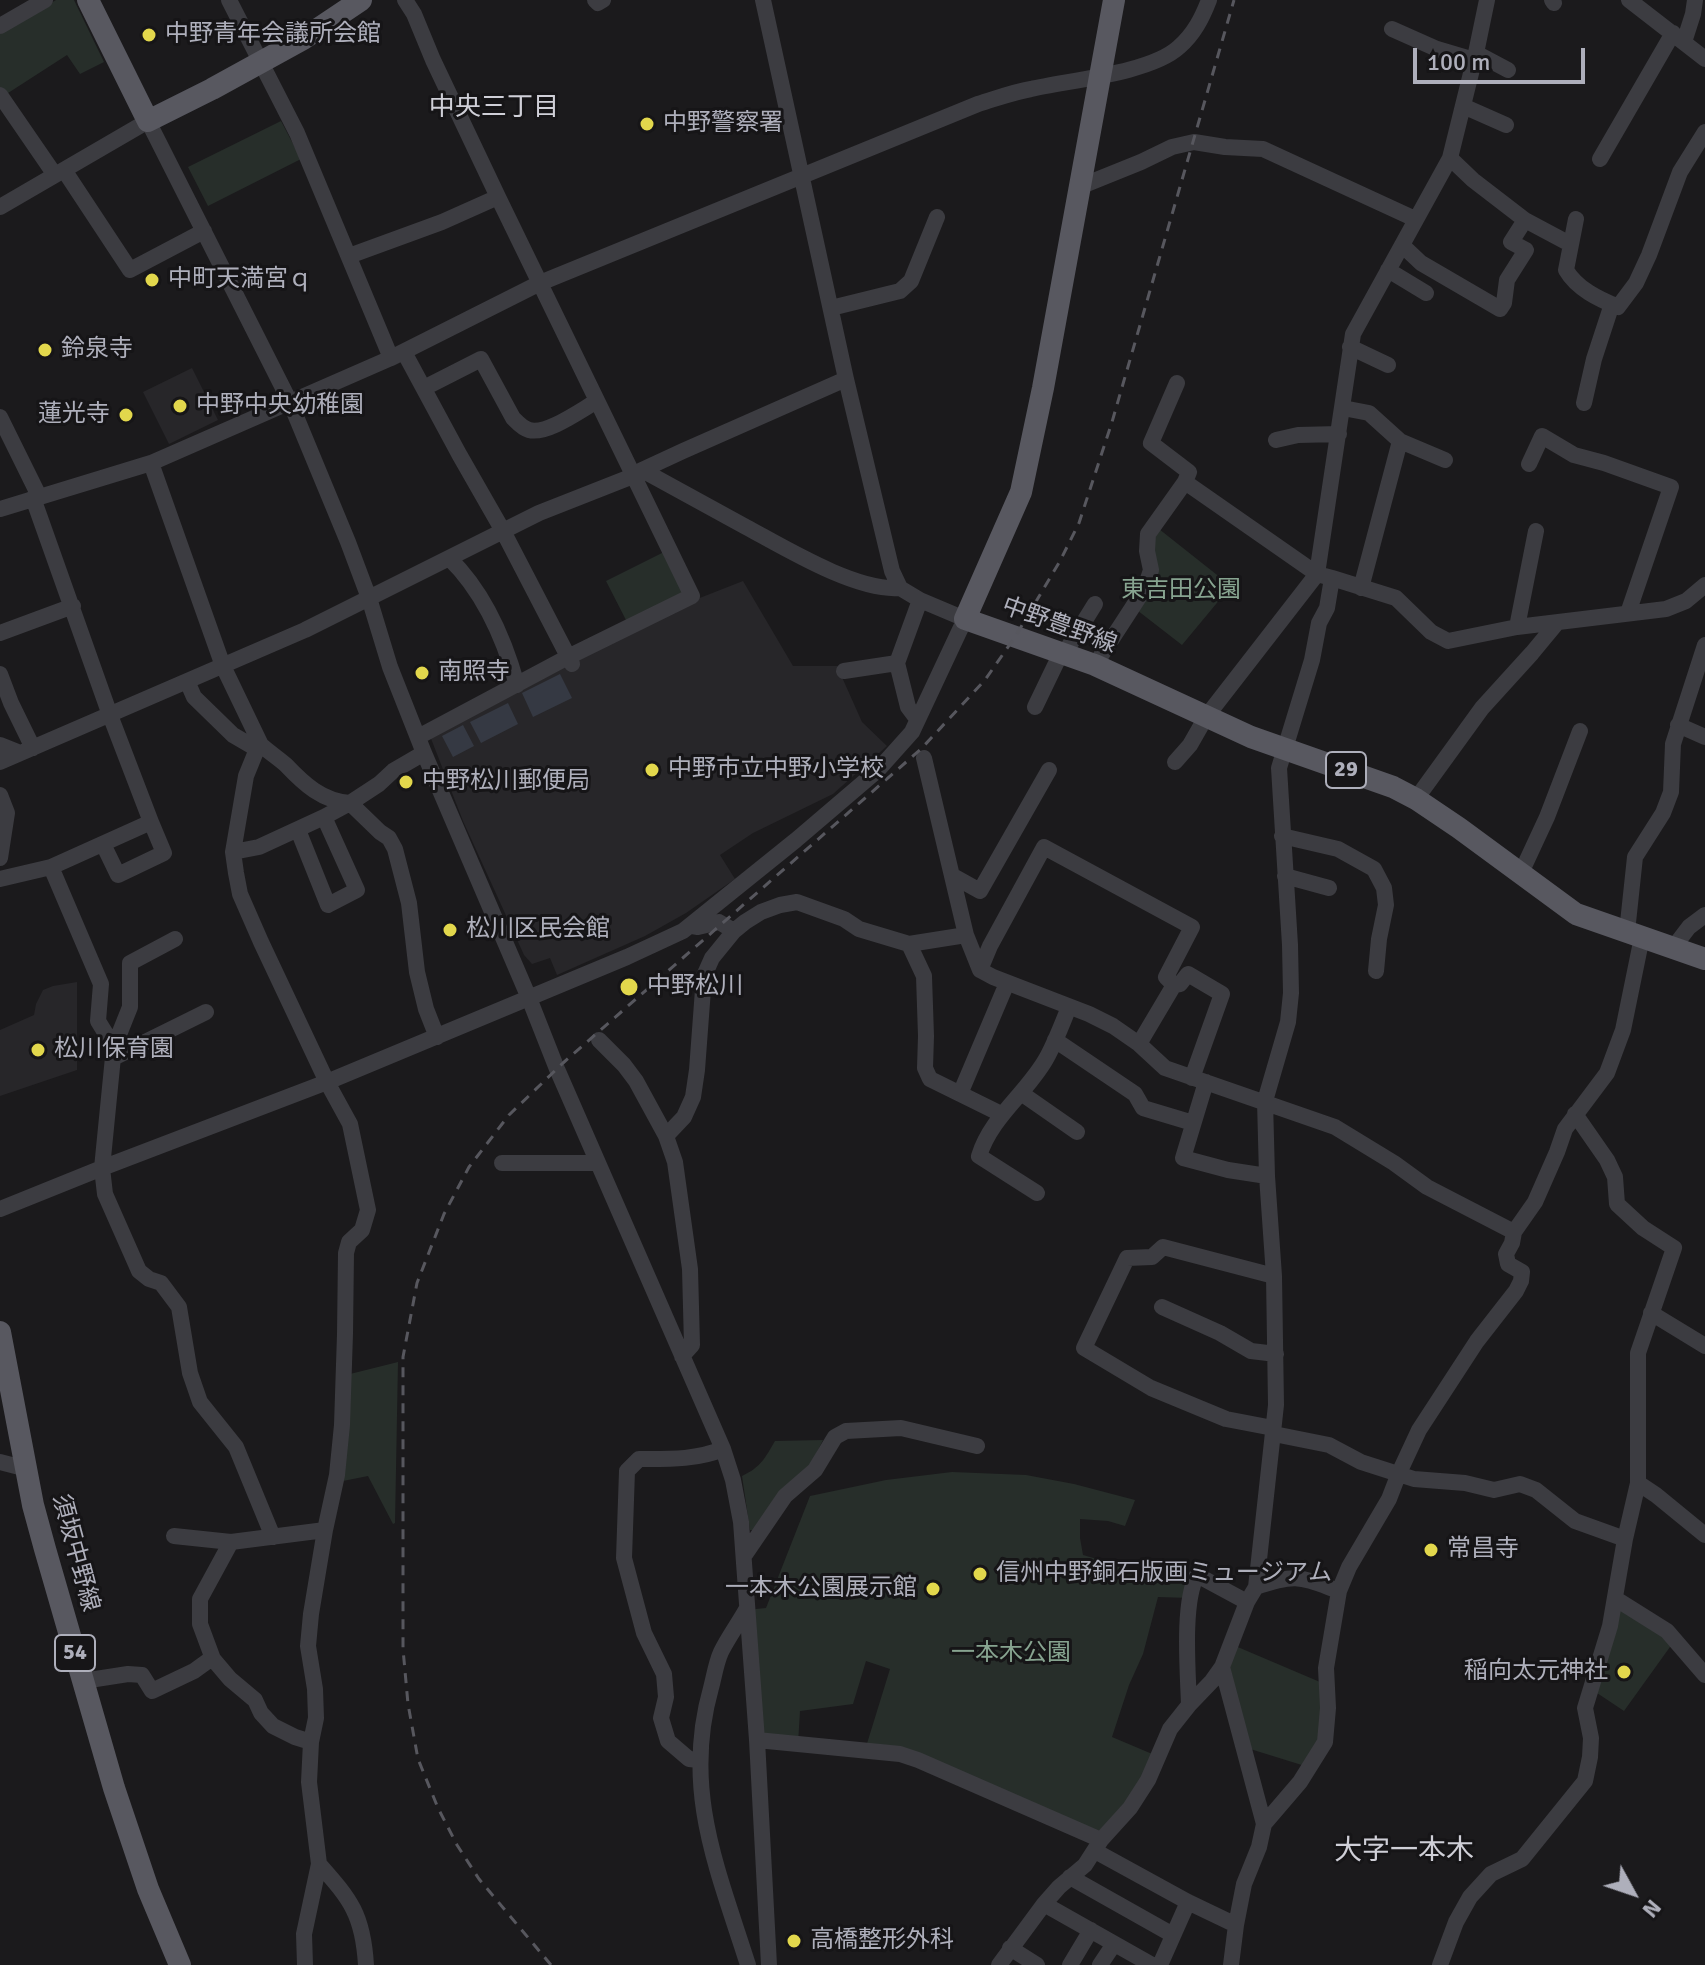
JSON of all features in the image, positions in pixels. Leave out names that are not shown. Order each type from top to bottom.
[{"type":"main road","points":[[88,0],[148,121],[303,39],[361,0]]},
{"type":"main road","name":"中野豊野線","points":[[1114,0],[1021,492],[965,619],[1095,665],[1251,737],[1393,787],[1416,799],[1576,914],[1705,959]]},
{"type":"main road","name":"須坂中野線","points":[[0,1332],[41,1535],[114,1788],[148,1889],[180,1965]]},
{"type":"street","points":[[0,26],[45,0]]},
{"type":"street","points":[[229,0],[297,133],[349,256],[397,355],[424,388],[570,661]]},
{"type":"street","points":[[233,852],[259,847],[350,803],[379,784],[421,745],[517,685],[570,661],[692,596],[637,473],[597,401],[405,0]]},
{"type":"street","points":[[595,0],[598,3],[603,0]]},
{"type":"street","points":[[0,509],[151,463],[397,355],[540,283],[978,104],[1028,89],[1159,60],[1178,48],[1202,17],[1209,0]]},
{"type":"street","points":[[999,1965],[1044,1904],[1085,1865],[1130,1808],[1148,1780],[1170,1729],[1222,1667],[1251,1594],[1276,1405],[1274,1276],[1265,1101],[1288,1022],[1291,993],[1279,768],[1312,660],[1319,623],[1327,608],[1324,576],[1353,334],[1450,158],[1487,0]]},
{"type":"street","points":[[1629,0],[1705,59]]},
{"type":"street","points":[[1600,159],[1693,14],[1695,0]]},
{"type":"street","points":[[0,1209],[437,1037],[627,957],[691,926],[878,770],[912,732],[965,619],[900,588],[892,571],[801,178],[767,1]]},
{"type":"street","points":[[1392,29],[1437,49],[1475,57],[1508,70]]},
{"type":"street","points":[[0,95],[130,270],[204,231]]},
{"type":"street","points":[[1463,106],[1506,125]]},
{"type":"street","points":[[0,207],[148,121],[290,402],[369,598],[390,667],[421,745],[557,1069],[723,1449],[733,1480],[744,1556],[769,1965]]},
{"type":"street","points":[[1576,219],[1566,270],[1571,280],[1618,307],[1636,283],[1680,172],[1705,132]]},
{"type":"street","points":[[1079,187],[1172,147],[1194,142],[1263,149],[1415,219]]},
{"type":"street","points":[[1450,158],[1525,220],[1570,244]]},
{"type":"street","points":[[349,256],[442,222],[498,197]]},
{"type":"street","points":[[831,308],[900,291],[911,281],[937,217]]},
{"type":"street","points":[[1402,245],[1421,263],[1500,309],[1504,303],[1507,280],[1526,250],[1511,242],[1525,220]]},
{"type":"street","points":[[1388,270],[1426,293]]},
{"type":"street","points":[[1584,403],[1612,304]]},
{"type":"street","points":[[1350,347],[1388,365]]},
{"type":"street","points":[[424,388],[481,359],[513,418],[529,430],[539,431],[597,401]]},
{"type":"street","points":[[0,762],[223,666],[369,598],[539,513],[637,473],[846,379]]},
{"type":"street","points":[[1095,665],[1145,588],[1151,570],[1147,551],[1148,534],[1189,472],[1151,443],[1177,383]]},
{"type":"street","points":[[1343,408],[1369,413],[1400,441],[1445,460]]},
{"type":"street","points":[[0,417],[36,497],[110,715],[164,853],[118,875],[103,844]]},
{"type":"street","points":[[1276,440],[1298,435],[1339,434]]},
{"type":"street","points":[[1529,464],[1542,436],[1574,455],[1671,487],[1628,613]]},
{"type":"street","points":[[1361,588],[1400,441]]},
{"type":"street","points":[[151,463],[223,666],[259,747],[246,776],[233,852],[240,894],[327,1082],[350,1124],[368,1210],[362,1230],[349,1242],[346,1253],[342,1425],[337,1475],[325,1530],[308,1646],[316,1718],[309,1782],[319,1864],[304,1934],[305,1965]]},
{"type":"street","points":[[637,473],[804,558],[885,590],[900,588]]},
{"type":"street","points":[[1185,482],[1324,576],[1396,598],[1431,632],[1448,641],[1517,627],[1666,609],[1686,601],[1705,585]]},
{"type":"street","points":[[1517,627],[1536,531]]},
{"type":"street","points":[[449,558],[480,595],[508,652],[517,685]]},
{"type":"street","points":[[1175,762],[1190,745],[1206,717],[1324,576]]},
{"type":"street","points":[[917,719],[908,707],[897,663],[920,600]]},
{"type":"street","points":[[1035,707],[1063,654],[1095,604]]},
{"type":"street","points":[[0,633],[73,606]]},
{"type":"street","points":[[1416,799],[1482,708],[1556,624]]},
{"type":"street","points":[[1264,1824],[1300,1782],[1325,1742],[1328,1708],[1326,1668],[1339,1591],[1349,1567],[1389,1499],[1419,1430],[1477,1341],[1516,1291],[1522,1272],[1508,1264],[1506,1254],[1514,1232],[1535,1202],[1565,1129],[1607,1073],[1618,1045],[1623,1030],[1634,935],[1635,857],[1663,813],[1671,792],[1673,744],[1705,645]]},
{"type":"street","points":[[844,671],[897,663]]},
{"type":"street","points":[[0,674],[27,750]]},
{"type":"street","points":[[187,681],[194,697],[233,735],[284,763],[313,790],[350,803],[389,838],[395,849],[409,903],[417,972],[437,1037]]},
{"type":"street","points":[[1678,725],[1705,737]]},
{"type":"street","points":[[1521,873],[1547,817],[1580,731]]},
{"type":"street","points":[[0,745],[27,750]]},
{"type":"street","points":[[924,758],[966,935],[980,970],[1113,1026],[1165,1068],[1335,1127],[1427,1187],[1514,1232]]},
{"type":"street","points":[[953,876],[980,891],[1049,770]]},
{"type":"street","points":[[0,795],[7,813],[0,858]]},
{"type":"street","points":[[298,830],[328,905],[357,890],[324,817]]},
{"type":"street","points":[[0,879],[51,867],[151,822]]},
{"type":"street","points":[[1282,836],[1338,849],[1374,869],[1384,888],[1386,905],[1376,971]]},
{"type":"street","points":[[980,970],[1044,847],[1192,927],[1166,977],[1174,985]]},
{"type":"street","points":[[51,867],[101,984],[98,1021],[114,1052]]},
{"type":"street","points":[[1285,876],[1329,888]]},
{"type":"street","points":[[666,1136],[684,1117],[693,1097],[704,976],[712,958],[734,931],[761,912],[797,902],[844,919],[859,929],[909,944],[966,935]]},
{"type":"street","points":[[1673,948],[1689,927],[1705,915]]},
{"type":"street","points":[[691,926],[719,922],[734,931]]},
{"type":"street","points":[[175,939],[130,963],[130,1007],[114,1052],[102,1168],[105,1194],[139,1271],[161,1283],[179,1307],[190,1373],[200,1402],[236,1447],[273,1537]]},
{"type":"street","points":[[909,944],[924,976],[925,1068],[930,1079],[1001,1114]]},
{"type":"street","points":[[1139,1044],[1174,985],[1180,984],[1188,974],[1222,994],[1199,1080],[1193,1123],[1183,1158],[1267,1176]]},
{"type":"street","points":[[960,1094],[1007,983]]},
{"type":"street","points":[[1037,1193],[979,1156],[984,1140],[1001,1114],[1046,1059],[1069,1007]]},
{"type":"street","points":[[114,1052],[206,1012]]},
{"type":"street","points":[[599,1040],[636,1081],[666,1136],[675,1162],[690,1269],[693,1325],[692,1345],[682,1356]]},
{"type":"street","points":[[1055,1040],[1135,1094],[1143,1108],[1193,1123]]},
{"type":"street","points":[[1021,1093],[1077,1132]]},
{"type":"street","points":[[1440,1965],[1456,1922],[1470,1897],[1491,1874],[1522,1859],[1585,1781],[1591,1738],[1585,1708],[1606,1643],[1638,1483],[1638,1353],[1674,1248],[1643,1228],[1617,1204],[1615,1177],[1575,1114]]},
{"type":"street","points":[[502,1163],[598,1163]]},
{"type":"street","points":[[1274,1276],[1163,1247],[1152,1257],[1127,1258],[1084,1348],[1151,1388],[1226,1419],[1329,1445],[1361,1462],[1414,1479],[1465,1483],[1494,1490],[1520,1484],[1536,1490],[1575,1521],[1625,1539]]},
{"type":"street","points":[[1162,1307],[1251,1351],[1276,1354]]},
{"type":"street","points":[[1651,1313],[1705,1346]]},
{"type":"street","points":[[744,1556],[785,1496],[815,1470],[827,1447],[835,1437],[846,1431],[901,1428],[977,1446]]},
{"type":"street","points":[[699,1760],[689,1759],[668,1741],[661,1718],[666,1697],[664,1674],[644,1633],[624,1558],[627,1471],[639,1459],[696,1457],[723,1449]]},
{"type":"street","points":[[0,1462],[27,1469]]},
{"type":"street","points":[[1638,1483],[1705,1535]]},
{"type":"street","points":[[174,1536],[231,1542],[325,1530]]},
{"type":"street","points":[[231,1542],[200,1599],[200,1624],[212,1658],[230,1679],[255,1700],[261,1713],[273,1726],[311,1742]]},
{"type":"street","points":[[1189,1705],[1187,1639],[1191,1591],[1197,1575],[1251,1594],[1285,1577],[1302,1578],[1339,1591]]},
{"type":"street","points":[[1616,1599],[1667,1631],[1705,1675]]},
{"type":"street","points":[[746,1610],[721,1653],[705,1707],[699,1760],[702,1810],[714,1862],[748,1965]]},
{"type":"street","points":[[83,1681],[128,1674],[142,1675],[152,1691],[194,1671],[212,1658]]},
{"type":"street","points":[[1222,1667],[1264,1824],[1259,1849],[1244,1884],[1231,1965]]},
{"type":"street","points":[[757,1740],[900,1754],[932,1766],[1098,1845],[1188,1902],[1236,1925]]},
{"type":"street","points":[[319,1864],[345,1893],[360,1922],[366,1965]]},
{"type":"street","points":[[1070,1877],[1173,1935]]},
{"type":"street","points":[[1160,1965],[1188,1902]]},
{"type":"street","points":[[1044,1904],[1152,1965]]},
{"type":"street","points":[[1070,1965],[1091,1930]]},
{"type":"street","points":[[1100,1965],[1114,1944]]},
{"type":"street","points":[[1010,1948],[1037,1965]]},
{"type":"shaded area","name":"中野中央幼稚園","points":[[192,368],[218,420],[169,444],[143,392]]},
{"type":"shaded area","name":"中野市立中野小学校","points":[[743,581],[793,666],[837,666],[862,722],[887,746],[833,794],[753,833],[720,855],[735,879],[686,913],[645,936],[557,975],[550,958],[532,964],[524,955],[463,821],[430,736],[692,601]]},
{"type":"shaded area","points":[[560,674],[572,698],[533,717],[522,693]]},
{"type":"shaded area","points":[[508,703],[518,724],[481,743],[470,722]]},
{"type":"shaded area","points":[[463,725],[474,746],[453,757],[442,736]]},
{"type":"shaded area","name":"松川保育園","points":[[77,982],[77,1070],[0,1096],[0,1030],[34,1015],[43,990]]},
{"type":"green space","points":[[56,0],[74,0],[104,62],[80,74],[67,55],[5,95],[0,87],[0,34]]},
{"type":"green space","points":[[281,121],[301,159],[208,206],[188,167]]},
{"type":"green space","name":"東吉田公園","points":[[1154,525],[1231,586],[1182,645],[1133,607],[1145,588]]},
{"type":"green space","points":[[664,552],[684,593],[627,622],[606,581]]},
{"type":"green space","points":[[398,1362],[393,1524],[368,1476],[343,1481],[346,1375]]},
{"type":"green space","points":[[823,1440],[810,1466],[780,1493],[750,1530],[742,1476],[758,1465],[775,1441]]},
{"type":"green space","name":"一本木公園","points":[[952,1472],[1026,1475],[1135,1500],[1125,1526],[1080,1519],[1083,1555],[1153,1575],[1193,1582],[1190,1598],[1158,1597],[1143,1654],[1112,1737],[1157,1756],[1101,1840],[918,1760],[865,1750],[890,1669],[866,1661],[853,1704],[800,1711],[798,1744],[757,1740],[746,1610],[766,1608],[810,1496],[886,1480]]},
{"type":"green space","points":[[1616,1599],[1675,1640],[1624,1711],[1591,1689]]},
{"type":"green space","points":[[1233,1645],[1320,1682],[1321,1723],[1317,1747],[1305,1766],[1247,1748],[1224,1663]]},
{"type":"railway","points":[[551,1965],[479,1879],[457,1845],[418,1759],[408,1704],[403,1649],[403,1357],[417,1283],[444,1214],[469,1167],[509,1115],[563,1063],[921,749],[985,680],[1015,637],[1079,523],[1112,422],[1234,0]]},
{"type":"place","name":"中野青年会議所会館","points":[[149,35]]},
{"type":"place","name":"中野警察署","points":[[647,124]]},
{"type":"place","name":"中町天満宮ｑ","points":[[152,280]]},
{"type":"place","name":"鈴泉寺","points":[[45,350]]},
{"type":"place","name":"中野中央幼稚園","points":[[180,406]]},
{"type":"place","name":"蓮光寺","points":[[126,415]]},
{"type":"place","name":"南照寺","points":[[422,673]]},
{"type":"place","name":"中野市立中野小学校","points":[[652,770]]},
{"type":"place","name":"中野松川郵便局","points":[[406,782]]},
{"type":"place","name":"松川区民会館","points":[[450,930]]},
{"type":"place","name":"中野松川","points":[[629,987]]},
{"type":"place","name":"松川保育園","points":[[38,1050]]},
{"type":"place","name":"常昌寺","points":[[1431,1550]]},
{"type":"place","name":"信州中野銅石版画ミュージアム","points":[[980,1574]]},
{"type":"place","name":"一本木公園展示館","points":[[933,1589]]},
{"type":"place","name":"稲向太元神社","points":[[1624,1672]]},
{"type":"place","name":"高橋整形外科","points":[[794,1941]]},
{"type":"district","name":"中央三丁目","points":[[494,108]]},
{"type":"district","name":"大字一本木","points":[[1404,1852]]}]
